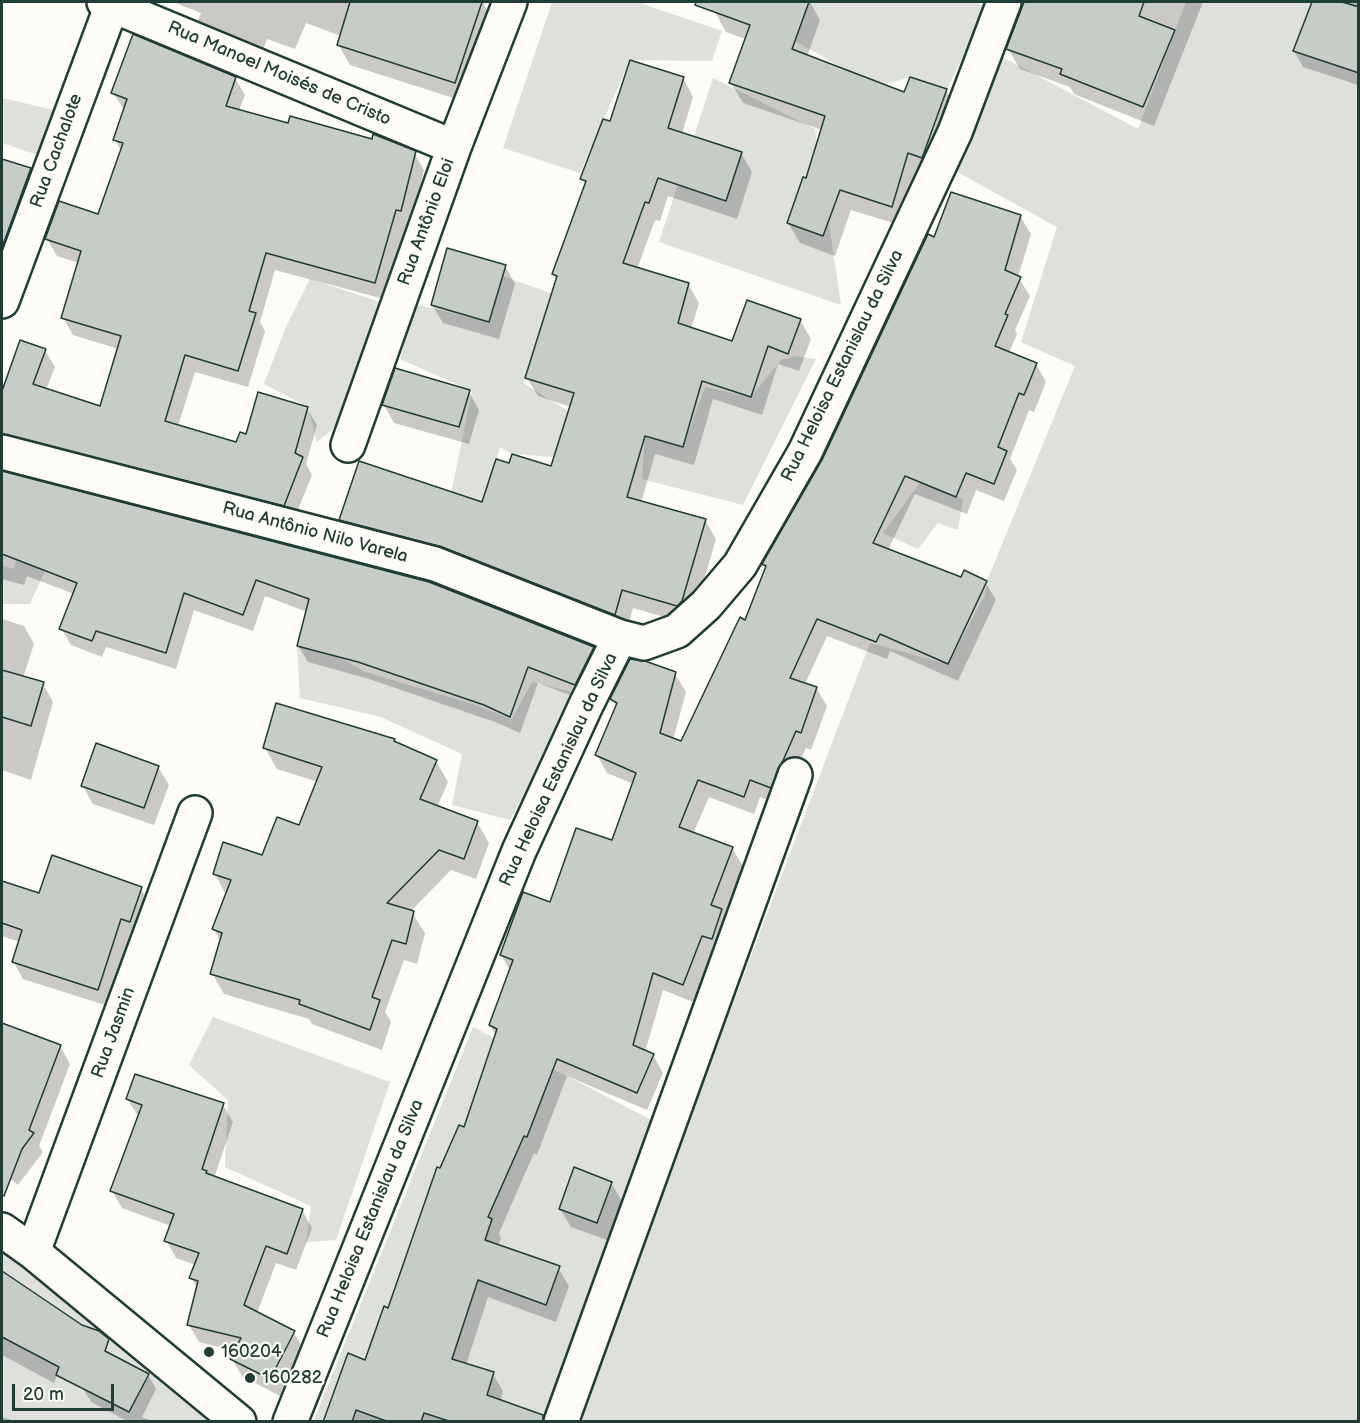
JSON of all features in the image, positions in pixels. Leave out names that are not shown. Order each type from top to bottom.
[{"type":"street","name":"Rua Antônio Eloi","points":[[348,445],[454,147],[510,2]]},
{"type":"street","name":"Rua Heloisa Estanislau da Silva","points":[[290,1422],[519,851],[586,705],[620,638],[644,644],[677,631],[706,605],[740,565],[810,441],[955,132],[1004,2]]},
{"type":"street","name":"Rua Manoel Moisés de Cristo","points":[[110,3],[454,147]]},
{"type":"street","name":"Rua Cachalote","points":[[2,302],[110,3]]},
{"type":"street","name":"Rua Antônio Nilo Varela","points":[[2,452],[435,564],[620,638]]},
{"type":"street","points":[[561,1422],[795,775]]},
{"type":"street","name":"Rua Jasmin","points":[[33,1252],[195,813]]},
{"type":"street","points":[[2,1230],[33,1252],[239,1422]]},
{"type":"shaded area","points":[[552,2],[637,2],[722,31],[712,61],[630,60],[580,173],[503,148]]},
{"type":"shaded area","points":[[809,2],[976,2],[986,8],[947,89],[910,77],[883,85],[851,73],[795,41]]},
{"type":"shaded area","points":[[1186,2],[1358,2],[1358,1421],[574,1422],[870,643],[948,664],[985,595],[987,581],[1075,366],[1021,342],[1057,227],[950,168],[1002,57],[1138,129]]},
{"type":"shaded area","points":[[713,78],[815,129],[841,305],[659,242]]},
{"type":"shaded area","points":[[2,98],[63,112],[44,157],[2,143]]},
{"type":"shaded area","points":[[503,276],[553,294],[538,345],[523,383],[568,411],[554,457],[512,454],[500,447],[485,504],[451,494],[472,391],[400,359],[415,304],[489,322]]},
{"type":"shaded area","points":[[310,279],[380,302],[338,425],[317,442],[308,407],[264,384],[286,327]]},
{"type":"shaded area","points":[[796,356],[816,359],[743,505],[642,479],[645,436],[683,447],[705,387],[751,397],[781,360]]},
{"type":"shaded area","points":[[921,481],[951,491],[963,500],[958,530],[938,523],[918,549],[883,533]]},
{"type":"shaded area","points":[[23,538],[55,548],[30,604],[2,604],[2,566],[14,569]]},
{"type":"shaded area","points":[[297,646],[341,658],[365,672],[470,703],[512,719],[532,682],[580,694],[510,820],[452,805],[462,754],[381,717],[300,698]]},
{"type":"shaded area","points":[[213,1017],[390,1082],[336,1240],[306,1242],[311,1206],[225,1167],[228,1100],[189,1065]]},
{"type":"shaded area","points":[[473,1027],[657,1123],[544,1421],[313,1422]]},
{"type":"shaded area","points":[[2,1241],[224,1421],[2,1421]]},
{"type":"building","points":[[350,2],[482,2],[455,83],[337,45]]},
{"type":"building","points":[[696,2],[809,2],[792,49],[904,92],[910,77],[947,89],[922,158],[908,153],[892,207],[840,190],[823,236],[787,223],[803,177],[806,178],[825,116],[729,83],[750,25],[695,5]]},
{"type":"building","points":[[1024,2],[1144,2],[1139,16],[1175,30],[1143,107],[1060,74],[1062,69],[1006,49]]},
{"type":"building","points":[[1312,2],[1342,2],[1359,7],[1359,73],[1293,51]]},
{"type":"building","points":[[133,34],[236,77],[226,106],[288,123],[290,116],[372,139],[373,134],[416,151],[401,211],[396,210],[375,283],[266,253],[249,311],[256,313],[238,371],[185,355],[165,421],[236,442],[240,432],[246,434],[258,392],[308,407],[295,453],[303,457],[284,506],[2,434],[2,391],[20,340],[46,349],[33,384],[100,406],[121,336],[61,318],[81,251],[45,239],[59,201],[98,214],[123,143],[113,140],[127,99],[111,93]]},
{"type":"building","points":[[630,60],[684,77],[668,128],[742,152],[726,201],[658,178],[649,203],[645,202],[623,263],[689,283],[678,323],[732,341],[747,300],[801,319],[788,354],[768,346],[751,397],[702,381],[683,447],[645,436],[627,497],[706,519],[682,601],[677,606],[622,590],[615,615],[442,547],[339,520],[359,461],[482,502],[496,459],[509,463],[512,454],[551,466],[574,393],[525,378],[557,276],[552,274],[586,181],[580,179],[603,119],[610,121]]},
{"type":"building","points":[[2,159],[31,168],[4,242],[2,242]]},
{"type":"building","points":[[951,192],[1021,215],[1005,270],[1021,277],[1005,314],[1008,315],[995,346],[1037,363],[1024,395],[1019,393],[998,447],[1007,451],[994,484],[966,473],[956,497],[905,476],[873,543],[961,577],[964,570],[987,581],[948,664],[880,634],[876,642],[817,619],[790,678],[817,687],[801,733],[796,731],[771,788],[750,780],[744,797],[698,780],[679,827],[733,847],[711,905],[722,909],[712,939],[702,936],[683,985],[653,973],[633,1045],[654,1054],[637,1093],[557,1059],[527,1137],[524,1136],[488,1217],[492,1219],[485,1240],[560,1266],[546,1305],[478,1280],[452,1359],[494,1372],[487,1395],[543,1415],[543,1422],[452,1422],[424,1413],[421,1422],[389,1422],[356,1410],[352,1422],[323,1422],[348,1353],[365,1360],[384,1306],[388,1308],[437,1167],[440,1168],[459,1125],[464,1127],[497,1029],[489,1025],[513,960],[500,955],[523,892],[550,902],[576,828],[612,840],[636,773],[595,755],[617,703],[610,699],[630,659],[645,661],[676,672],[660,733],[681,741],[740,617],[745,620],[766,566],[762,564],[822,460],[928,234],[934,237]]},
{"type":"building","points":[[447,248],[506,265],[489,322],[431,305]]},
{"type":"building","points":[[395,368],[470,390],[459,427],[382,405]]},
{"type":"building","points":[[2,471],[429,582],[594,647],[575,685],[528,667],[510,717],[484,705],[358,662],[297,646],[309,599],[256,580],[243,615],[184,593],[166,653],[96,631],[92,641],[59,629],[77,583],[2,554]]},
{"type":"building","points":[[2,670],[44,682],[31,726],[2,717]]},
{"type":"building","points":[[276,703],[395,739],[394,741],[437,760],[420,799],[478,821],[464,859],[439,850],[387,903],[414,911],[406,944],[392,940],[372,997],[380,1000],[370,1030],[299,1004],[300,1000],[210,974],[222,933],[212,929],[231,880],[213,874],[223,842],[262,855],[277,817],[299,825],[322,767],[263,748]]},
{"type":"building","points":[[96,743],[159,766],[144,808],[81,786]]},
{"type":"building","points":[[52,855],[142,887],[130,922],[121,919],[98,990],[12,962],[22,930],[2,923],[2,881],[39,893]]},
{"type":"building","points":[[2,1023],[61,1045],[29,1130],[34,1133],[22,1149],[4,1196],[2,1195]]},
{"type":"building","points":[[135,1074],[224,1103],[202,1169],[207,1171],[206,1173],[303,1209],[287,1254],[266,1246],[244,1305],[295,1331],[270,1379],[230,1359],[241,1338],[187,1325],[198,1281],[189,1278],[199,1253],[164,1241],[174,1214],[110,1191],[142,1105],[126,1099]]},
{"type":"building","points":[[574,1167],[612,1182],[597,1223],[559,1209]]},
{"type":"building","points":[[2,1271],[82,1325],[99,1331],[109,1339],[105,1351],[149,1374],[129,1412],[56,1375],[59,1367],[2,1337]]},
{"type":"place","name":"160204","points":[[209,1352]]},
{"type":"place","name":"160282","points":[[250,1378]]}]
